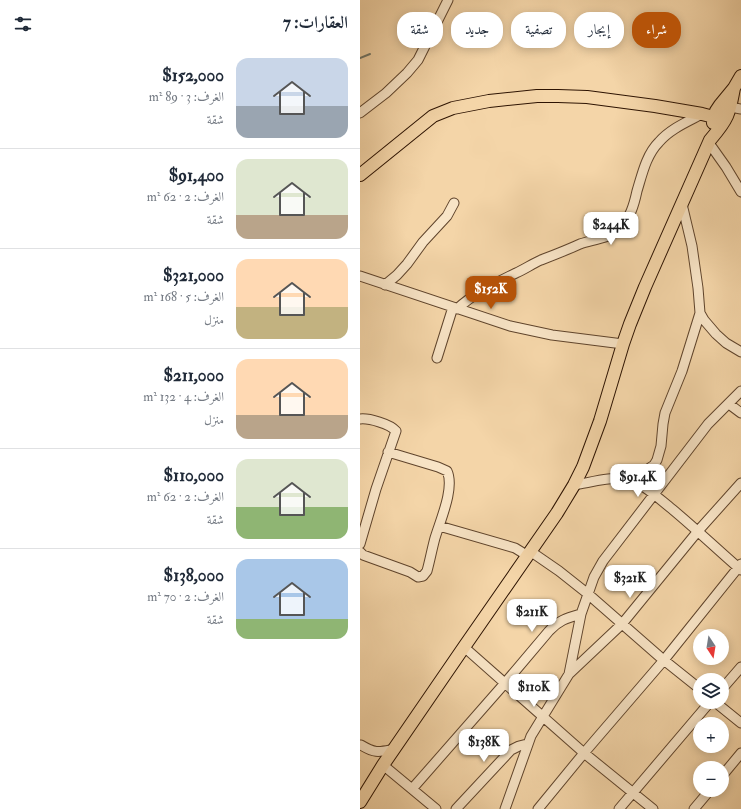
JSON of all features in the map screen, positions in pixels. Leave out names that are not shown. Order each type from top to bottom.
[{"type":"main road","points":[[360,802],[383,765],[557,514],[574,485],[583,467],[600,421],[623,344],[645,287],[720,118],[730,107],[734,88],[741,76]]},
{"type":"main road","points":[[360,175],[433,116],[453,108],[470,104],[537,96],[573,96],[621,101],[720,118]]},
{"type":"street","points":[[360,113],[386,93],[418,60],[448,0]]},
{"type":"street","points":[[437,358],[455,308],[478,293],[540,261],[618,231],[629,215],[645,166],[659,141],[672,131],[702,114]]},
{"type":"street","points":[[709,142],[741,192]]},
{"type":"street","points":[[385,285],[397,276],[408,264],[423,242],[447,216],[454,203]]},
{"type":"street","points":[[614,479],[630,473],[648,469],[654,465],[657,460],[661,446],[665,413],[682,371],[700,313],[692,246],[682,204]]},
{"type":"street","points":[[360,276],[510,326],[552,335],[623,344]]},
{"type":"street","points":[[700,313],[716,334],[726,343],[741,352]]},
{"type":"street","points":[[569,674],[581,614],[594,577],[603,561],[708,424],[741,392]]},
{"type":"street","points":[[729,404],[741,413]]},
{"type":"street","points":[[360,419],[372,420],[394,429],[395,433],[360,544]]},
{"type":"street","points":[[360,552],[363,555],[418,576],[423,576],[426,571],[448,497],[449,477],[447,471],[431,464],[388,452]]},
{"type":"street","points":[[538,809],[664,660],[740,567],[655,495],[633,482],[624,479],[614,479],[574,485]]},
{"type":"street","points":[[505,809],[531,736],[569,674],[622,624],[698,531],[741,483]]},
{"type":"street","points":[[439,526],[515,548],[559,571],[693,683]]},
{"type":"street","points":[[412,789],[505,683],[538,642],[555,625],[565,618],[581,614]]},
{"type":"street","points":[[464,647],[584,753],[653,809]]},
{"type":"street","points":[[729,681],[741,667]]},
{"type":"street","points":[[619,809],[704,709]]},
{"type":"street","points":[[724,709],[741,723]]},
{"type":"street","points":[[456,809],[511,750],[528,744]]},
{"type":"street","points":[[360,745],[371,751],[378,752],[395,749]]},
{"type":"street","points":[[729,768],[741,753]]},
{"type":"street","points":[[383,765],[436,809]]},
{"type":"street","points":[[694,809],[704,797]]},
{"type":"waterway","points":[[360,58],[370,54]]}]
